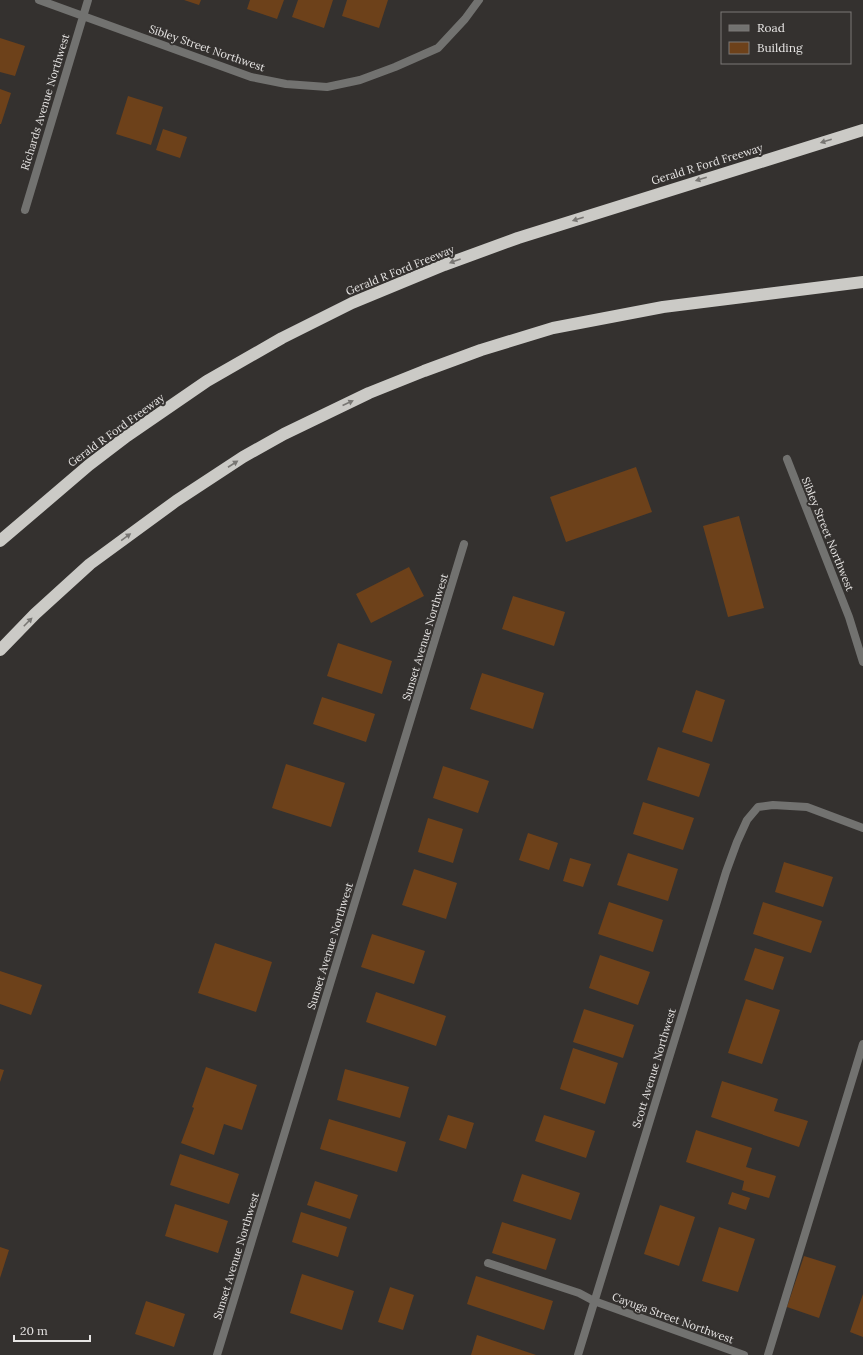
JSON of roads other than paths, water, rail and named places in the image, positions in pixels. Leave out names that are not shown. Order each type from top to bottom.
[{"type":"highway","name":"Gerald R Ford Freeway","points":[[0,541],[88,465],[127,436],[207,381],[282,338],[352,303],[444,265],[518,238],[863,130]]},
{"type":"highway","points":[[0,650],[90,564],[176,501],[244,457],[284,434],[369,393],[474,353],[553,328],[664,307],[863,282]]},
{"type":"street","name":"Sibley Street Northwest","points":[[39,0],[251,77],[286,84],[327,87],[360,80],[395,67],[438,48],[465,19],[479,0]]},
{"type":"street","name":"Richards Avenue Northwest","points":[[25,210],[88,0]]},
{"type":"street","name":"Sibley Street Northwest","points":[[787,459],[850,617],[863,662]]},
{"type":"street","name":"Sunset Avenue Northwest","points":[[217,1355],[464,544]]},
{"type":"street","name":"Scott Avenue Northwest","points":[[578,1355],[726,872],[747,820],[758,807],[773,805],[806,807],[863,828]]},
{"type":"street","points":[[768,1355],[863,1044]]},
{"type":"street","name":"Cayuga Street Northwest","points":[[488,1263],[579,1293],[594,1302],[744,1355]]}]
